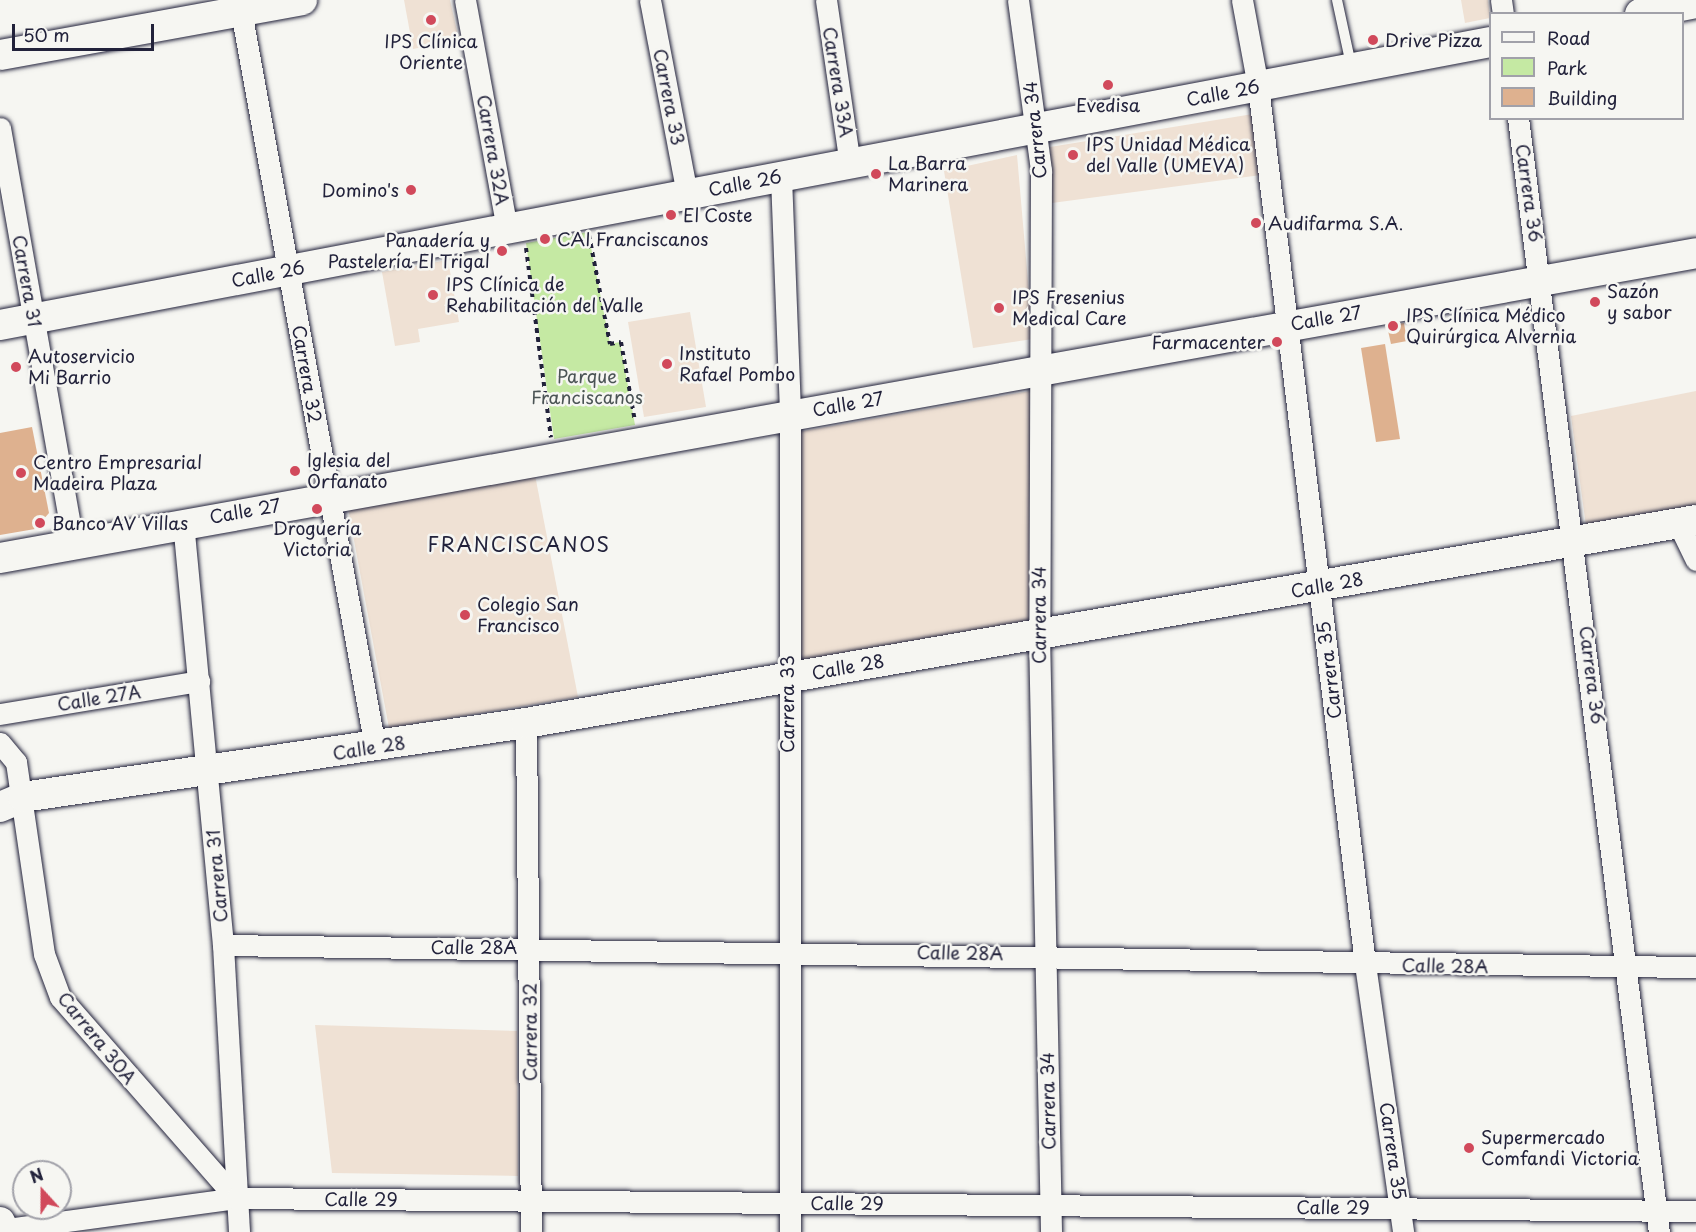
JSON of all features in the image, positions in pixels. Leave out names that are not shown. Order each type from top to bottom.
[{"type":"street","points":[[0,56],[241,6],[302,0]]},
{"type":"street","name":"Carrera 32A","points":[[465,0],[515,227]]},
{"type":"street","name":"Carrera 33","points":[[650,0],[687,194]]},
{"type":"street","name":"Carrera 33A","points":[[826,0],[850,164]]},
{"type":"street","name":"Carrera 34","points":[[1018,0],[1038,128],[1039,633],[1051,1232]]},
{"type":"street","name":"Carrera 35","points":[[1242,0],[1258,86],[1365,964],[1403,1232]]},
{"type":"street","points":[[1650,12],[1696,3]]},
{"type":"street","name":"Carrera 32","points":[[241,6],[375,747]]},
{"type":"street","name":"Calle 26","points":[[0,325],[1489,42]]},
{"type":"street","name":"Carrera 36","points":[[1518,120],[1629,968],[1659,1232]]},
{"type":"street","name":"Carrera 31","points":[[0,128],[73,542]]},
{"type":"street","name":"Carrera 33","points":[[781,177],[790,414],[787,677],[790,1232]]},
{"type":"street","name":"Calle 27","points":[[0,558],[183,522],[1696,253]]},
{"type":"street","points":[[1687,521],[1696,560]]},
{"type":"street","name":"Calle 28","points":[[12,802],[207,774],[526,723],[1039,633],[1319,587],[1687,521]]},
{"type":"street","name":"Carrera 31","points":[[183,522],[223,945],[239,1232]]},
{"type":"street","name":"Calle 27A","points":[[0,714],[199,681]]},
{"type":"street","name":"Carrera 32","points":[[526,723],[531,1232]]},
{"type":"street","name":"Carrera 30A","points":[[0,743],[16,762],[12,802],[44,954],[60,997],[236,1198]]},
{"type":"street","name":"Calle 28A","points":[[223,945],[787,950],[1045,954],[1365,964],[1696,967]]},
{"type":"street","name":"Calle 29","points":[[5,1232],[236,1198],[1696,1211]]},
{"type":"street","points":[[0,1222],[5,1232]]},
{"type":"street","points":[[0,1230],[5,1232]]},
{"type":"lane","points":[[1337,0],[1352,68]]},
{"type":"path","points":[[585,214],[610,344],[621,342],[638,441]]},
{"type":"path","points":[[515,227],[554,456]]},
{"type":"shaded area","name":"IPS Clínica Oriente","points":[[404,0],[450,0],[459,40],[413,49]]},
{"type":"shaded area","points":[[1461,0],[1488,0],[1489,18],[1465,23]]},
{"type":"shaded area","points":[[1253,114],[1261,175],[1052,203],[1050,147]]},
{"type":"shaded area","points":[[1017,155],[1033,339],[973,348],[944,171]]},
{"type":"shaded area","points":[[448,260],[459,322],[418,329],[420,342],[395,346],[382,272]]},
{"type":"shaded area","name":"Instituto Rafael Pombo","points":[[690,312],[706,407],[644,417],[628,322]]},
{"type":"shaded area","points":[[1030,391],[1029,627],[798,665],[798,432]]},
{"type":"shaded area","points":[[1696,391],[1696,505],[1586,526],[1571,416]]},
{"type":"shaded area","name":"Colegio San Francisco","points":[[535,475],[578,697],[389,728],[348,508]]},
{"type":"shaded area","points":[[315,1025],[517,1031],[518,1176],[332,1173]]},
{"type":"green space","name":"Parque Franciscanos","points":[[588,232],[610,344],[620,342],[635,425],[554,439],[526,243]]},
{"type":"building","points":[[1404,323],[1407,341],[1391,344],[1387,326]]},
{"type":"building","points":[[1385,344],[1400,439],[1376,442],[1361,348]]},
{"type":"building","name":"Centro Empresarial Madeira Plaza","points":[[32,427],[49,513],[35,529],[0,535],[0,433]]},
{"type":"place","name":"IPS Clínica Oriente","points":[[431,20]]},
{"type":"place","name":"Drive Pizza","points":[[1373,40]]},
{"type":"place","name":"Evedisa","points":[[1108,85]]},
{"type":"place","name":"IPS Unidad Médica del Valle (UMEVA)","points":[[1073,155]]},
{"type":"place","name":"La Barra Marinera","points":[[876,174]]},
{"type":"place","name":"Domino's","points":[[411,190]]},
{"type":"place","name":"El Coste","points":[[671,215]]},
{"type":"place","name":"Audifarma S.A.","points":[[1256,223]]},
{"type":"place","name":"CAI Franciscanos","points":[[545,239]]},
{"type":"place","name":"Panadería y Pastelería El Trigal","points":[[502,251]]},
{"type":"place","name":"IPS Clínica de Rehabilitación del Valle","points":[[433,295]]},
{"type":"place","name":"Sazón y sabor","points":[[1595,302]]},
{"type":"place","name":"IPS Fresenius Medical Care","points":[[999,308]]},
{"type":"place","name":"IPS Clínica Médico Quirúrgica Alvernia","points":[[1393,326]]},
{"type":"place","name":"Farmacenter","points":[[1277,342]]},
{"type":"place","name":"Instituto Rafael Pombo","points":[[667,364]]},
{"type":"place","name":"Autoservicio Mi Barrio","points":[[16,367]]},
{"type":"place","name":"Iglesia del Orfanato","points":[[295,471]]},
{"type":"place","name":"Centro Empresarial Madeira Plaza","points":[[21,473]]},
{"type":"place","name":"Droguería Victoria","points":[[317,509]]},
{"type":"place","name":"Banco AV Villas","points":[[40,523]]},
{"type":"place","name":"Colegio San Francisco","points":[[465,615]]},
{"type":"place","name":"Supermercado Comfandi Victoria","points":[[1469,1148]]},
{"type":"district","name":"FRANCISCANOS","points":[[519,544]]}]
